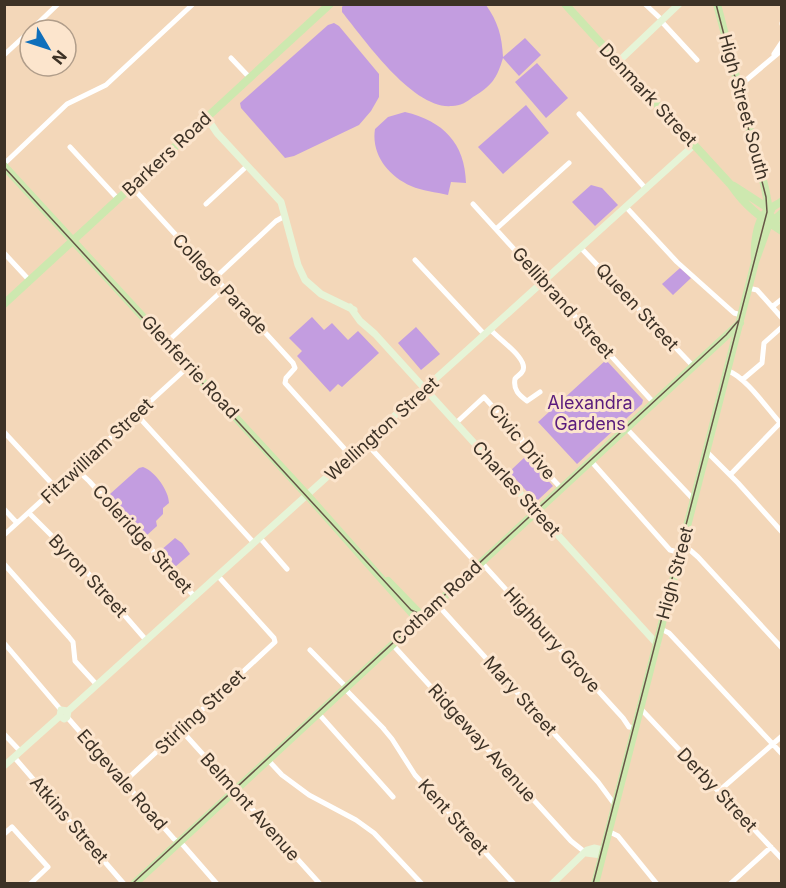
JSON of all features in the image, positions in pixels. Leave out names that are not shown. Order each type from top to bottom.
[{"type":"main road","name":"Barkers Road","points":[[4,304],[330,4]]},
{"type":"main road","name":"Denmark Street","points":[[565,4],[731,185],[741,199],[762,218],[777,218]]},
{"type":"main road","name":"High Street South","points":[[717,4],[769,209]]},
{"type":"main road","name":"Glenferrie Road","points":[[4,165],[420,618]]},
{"type":"main road","name":"Denmark Street","points":[[731,185],[769,209],[777,218]]},
{"type":"main road","points":[[769,209],[782,201]]},
{"type":"main road","name":"High Street","points":[[755,262],[756,239],[762,218],[769,209]]},
{"type":"main road","points":[[777,218],[782,229]]},
{"type":"main road","name":"High Street","points":[[595,884],[755,262],[777,218]]},
{"type":"main road","name":"Cotham Road","points":[[134,884],[741,319]]},
{"type":"street","points":[[43,18],[58,4]]},
{"type":"street","points":[[4,159],[67,104],[105,85],[194,4]]},
{"type":"street","points":[[645,4],[697,60]]},
{"type":"street","points":[[618,62],[679,4]]},
{"type":"street","points":[[4,55],[18,42]]},
{"type":"street","points":[[771,58],[782,42]]},
{"type":"street","points":[[738,87],[782,50]]},
{"type":"street","points":[[231,58],[250,78]]},
{"type":"street","points":[[579,114],[646,189]]},
{"type":"street","name":"Charles Street","points":[[203,121],[281,202],[298,265],[305,280],[321,294],[350,308],[657,644]]},
{"type":"street","name":"Wellington Street","points":[[4,766],[426,390],[694,145]]},
{"type":"street","points":[[4,165],[20,147]]},
{"type":"street","points":[[70,147],[118,200]]},
{"type":"street","points":[[496,229],[569,163]]},
{"type":"street","points":[[206,204],[247,166]]},
{"type":"street","name":"College Parade","points":[[132,187],[294,364],[294,370],[284,381],[351,456]]},
{"type":"street","name":"Gellibrand Street","points":[[473,204],[653,402]]},
{"type":"street","points":[[626,207],[682,267],[741,319]]},
{"type":"street","points":[[215,278],[276,221],[285,216]]},
{"type":"street","name":"Queen Street","points":[[581,248],[693,366]]},
{"type":"street","points":[[4,253],[30,281]]},
{"type":"street","points":[[415,260],[488,333],[498,338],[522,358],[524,368],[515,379],[514,385],[521,396],[527,401],[540,393]]},
{"type":"street","points":[[167,342],[225,288]]},
{"type":"street","points":[[748,288],[757,290],[782,318]]},
{"type":"street","points":[[772,308],[782,299]]},
{"type":"street","points":[[742,381],[762,363],[764,343],[782,327]]},
{"type":"street","name":"Fitzwilliam Street","points":[[4,535],[189,366]]},
{"type":"street","points":[[728,371],[742,381],[781,424],[731,477]]},
{"type":"street","name":"Civic Drive","points":[[456,423],[484,397],[522,439],[523,447],[561,488]]},
{"type":"street","points":[[136,414],[257,541],[288,569]]},
{"type":"street","points":[[626,428],[694,500]]},
{"type":"street","points":[[4,432],[56,488]]},
{"type":"street","name":"Highbury Grove","points":[[367,442],[629,727],[638,718]]},
{"type":"street","points":[[707,452],[782,532]]},
{"type":"street","points":[[591,460],[670,549],[691,547],[782,648]]},
{"type":"street","name":"Coleridge Street","points":[[77,468],[195,597]]},
{"type":"street","points":[[4,509],[17,523]]},
{"type":"street","name":"Byron Street","points":[[29,513],[80,564],[146,640]]},
{"type":"street","points":[[4,564],[73,642],[75,661],[97,685]]},
{"type":"street","name":"Stirling Street","points":[[124,782],[275,641],[218,576]]},
{"type":"street","name":"Mary Street","points":[[436,603],[604,788],[615,805]]},
{"type":"street","points":[[639,625],[651,631],[661,629],[669,633],[782,754]]},
{"type":"street","name":"Edgevale Road","points":[[4,643],[175,840],[217,884]]},
{"type":"street","name":"Ridgeway Avenue","points":[[392,644],[584,855]]},
{"type":"street","name":"Kent Street","points":[[310,650],[382,727],[415,775],[514,884]]},
{"type":"street","points":[[318,713],[393,796]]},
{"type":"street","name":"Derby Street","points":[[638,718],[653,722],[782,859]]},
{"type":"street","name":"Belmont Avenue","points":[[181,730],[320,884]]},
{"type":"street","points":[[4,734],[20,751]]},
{"type":"street","points":[[719,791],[782,736]]},
{"type":"street","name":"Atkins Street","points":[[14,757],[124,884]]},
{"type":"street","points":[[268,760],[282,775],[309,795],[375,833],[422,884]]},
{"type":"street","name":"Mary Street","points":[[604,788],[618,795]]},
{"type":"street","points":[[4,834],[12,827],[48,867],[30,884]]},
{"type":"street","points":[[608,834],[618,836],[622,844],[657,884]]},
{"type":"street","points":[[730,884],[771,847]]},
{"type":"street","points":[[552,884],[590,848],[603,852]]},
{"type":"green space","points":[[344,4],[486,5],[499,30],[503,57],[525,38],[541,55],[519,76],[503,58],[493,81],[479,93],[458,105],[437,104],[421,97],[406,85],[376,55],[342,12]]},
{"type":"green space","points":[[334,23],[379,74],[379,97],[359,125],[294,156],[285,158],[241,108],[240,103],[328,25]]},
{"type":"green space","points":[[537,63],[568,98],[546,118],[515,82]]},
{"type":"green space","points":[[526,105],[549,133],[503,174],[478,147]]},
{"type":"green space","points":[[405,112],[430,121],[449,136],[461,156],[466,183],[451,182],[448,195],[411,186],[388,170],[376,147],[375,129],[388,117]]},
{"type":"green space","points":[[591,185],[602,188],[618,205],[595,226],[572,202]]},
{"type":"green space","points":[[680,268],[691,278],[673,295],[662,284]]},
{"type":"green space","points":[[312,317],[324,330],[332,323],[348,340],[358,331],[379,353],[342,387],[338,384],[330,392],[297,356],[302,351],[289,338]]},
{"type":"green space","points":[[416,327],[440,354],[421,370],[398,343]]},
{"type":"green space","name":"Alexandra Gardens","points":[[606,360],[643,400],[642,404],[577,464],[538,422]]},
{"type":"green space","points":[[526,456],[553,486],[538,500],[535,500],[509,472]]},
{"type":"green space","points":[[143,467],[148,469],[160,482],[167,493],[169,503],[163,508],[163,514],[156,521],[157,526],[146,536],[110,494]]},
{"type":"green space","points":[[175,538],[190,554],[175,567],[160,551]]},
{"type":"tram line","points":[[593,884],[767,212],[766,197],[716,4]]},
{"type":"tram line","points":[[4,167],[411,610],[420,614],[428,612]]},
{"type":"tram line","points":[[132,884],[726,335],[738,321]]}]
